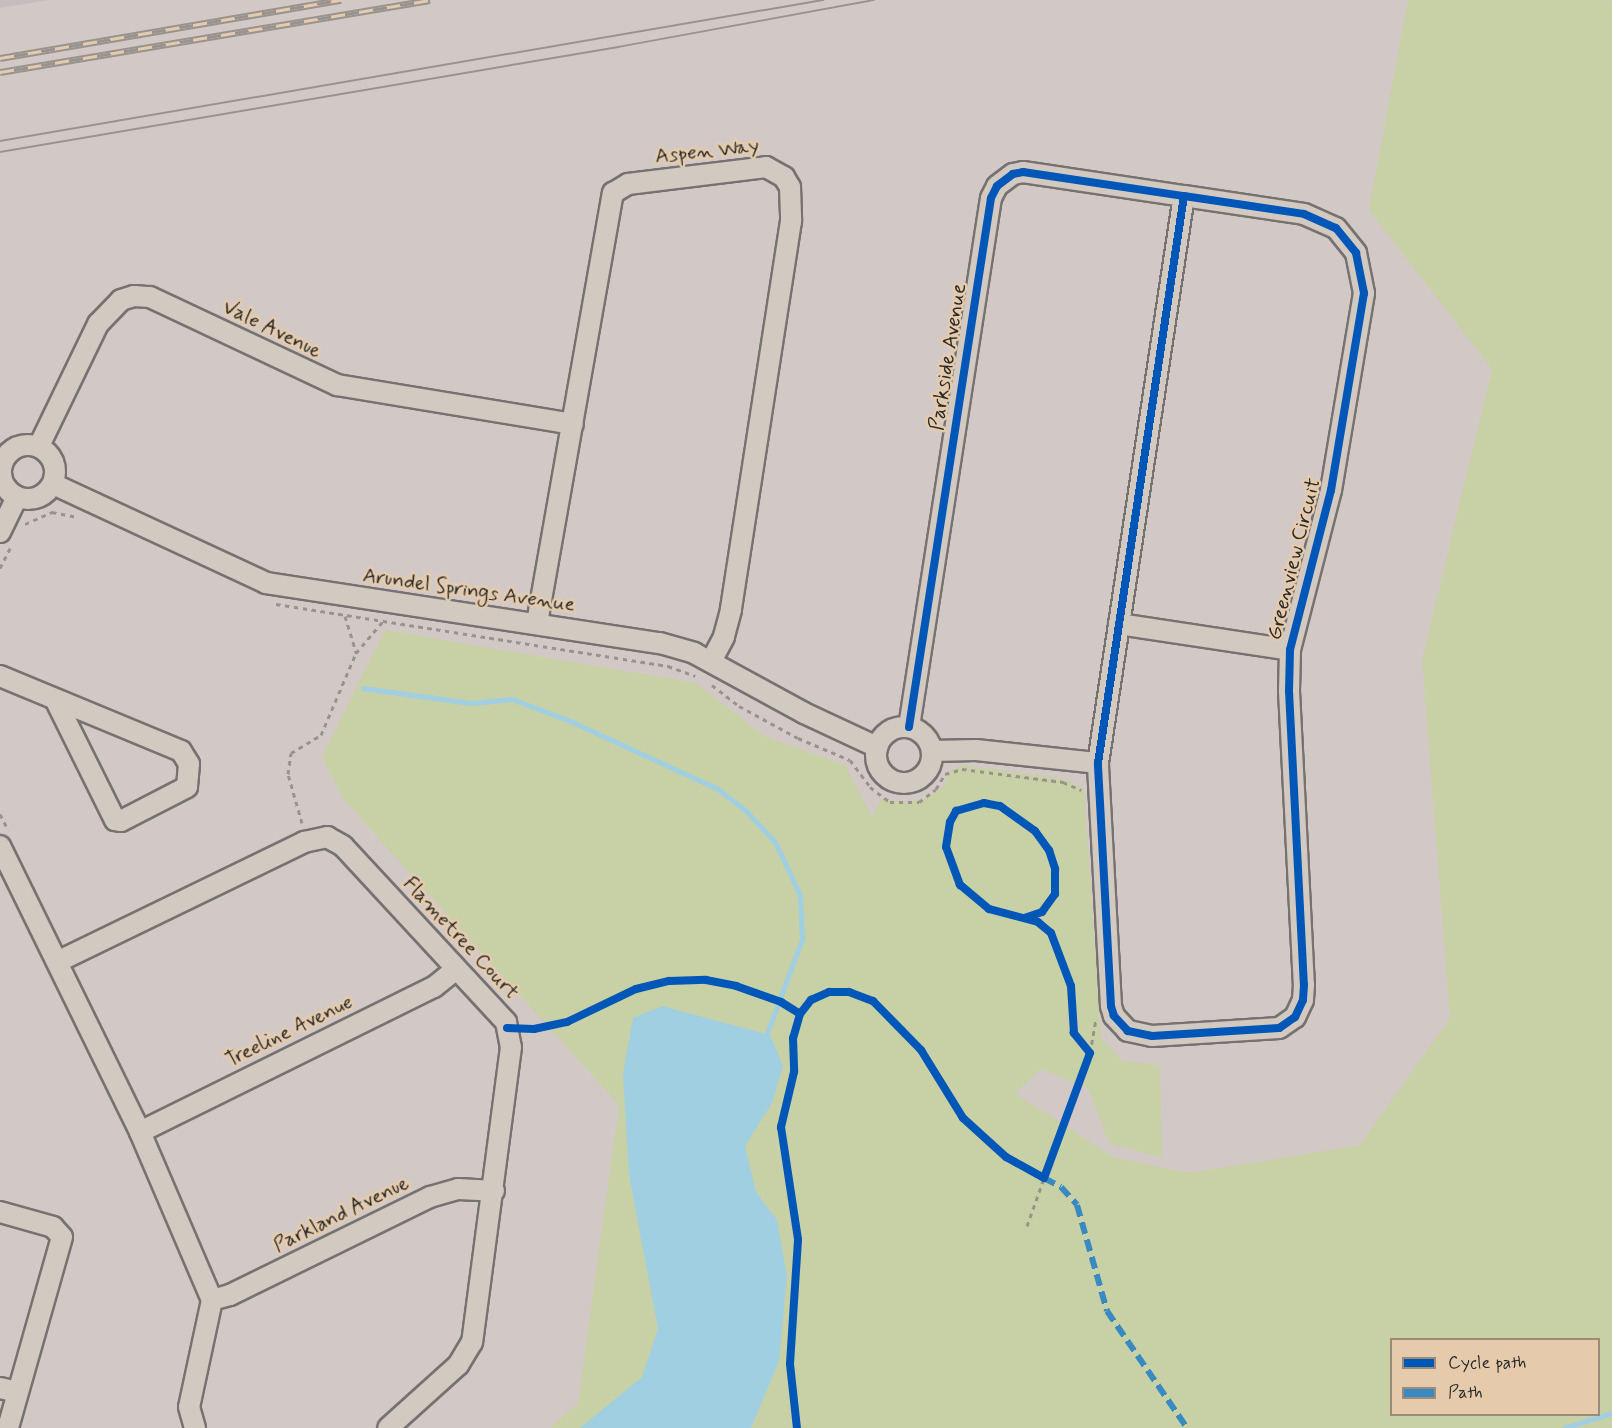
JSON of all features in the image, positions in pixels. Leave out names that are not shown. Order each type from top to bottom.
[{"type":"street","name":"Aspen Way","points":[[537,623],[573,424],[606,215],[613,193],[628,184],[754,166],[776,170],[784,177],[793,200],[791,221],[731,610],[724,637],[706,669]]},
{"type":"street","name":"Parkside Avenue","points":[[909,727],[991,198],[996,186],[1013,174],[1023,172],[1184,196]]},
{"type":"street","name":"Greenview Circuit","points":[[1184,196],[1322,219],[1348,240],[1362,273],[1362,318],[1343,429],[1290,650],[1289,691],[1304,985],[1300,1010],[1288,1023],[1279,1028],[1152,1036],[1128,1031],[1119,1024],[1111,1006],[1098,763],[1119,624],[1184,196]]},
{"type":"street","name":"Vale Avenue","points":[[39,446],[98,324],[121,300],[134,296],[150,297],[337,385],[573,424]]},
{"type":"street","points":[[39,446],[55,466],[53,484],[41,496],[17,497],[4,485],[2,458],[15,447],[39,446]]},
{"type":"street","name":"Arundel Springs Avenue","points":[[53,484],[266,583],[660,643],[706,669],[877,747]]},
{"type":"street","points":[[10,534],[17,497]]},
{"type":"street","points":[[1119,624],[1290,650]]},
{"type":"street","points":[[0,676],[181,751],[189,764],[187,787],[121,821],[115,820],[56,701]]},
{"type":"street","points":[[909,727],[924,735],[932,751],[923,776],[898,782],[882,773],[877,747],[889,731],[909,727]]},
{"type":"street","points":[[932,751],[976,750],[1098,763]]},
{"type":"street","name":"Flametree Court","points":[[57,962],[304,842],[327,837],[343,846],[506,1022],[511,1047],[494,1191],[467,1355],[388,1428]]},
{"type":"street","points":[[5,840],[57,962],[140,1132],[212,1300],[189,1407],[195,1428]]},
{"type":"street","name":"Treeline Avenue","points":[[140,1132],[434,987],[456,969]]},
{"type":"street","name":"Parkland Avenue","points":[[212,1300],[230,1295],[430,1197],[458,1189],[494,1191]]},
{"type":"street","points":[[0,1212],[53,1227],[62,1237],[9,1390],[8,1428]]},
{"type":"path","points":[[0,568],[10,534],[45,513],[84,519]]},
{"type":"path","points":[[267,602],[668,666],[706,669]]},
{"type":"path","points":[[345,616],[356,653]]},
{"type":"path","points":[[293,828],[303,822],[288,774],[288,762],[299,746],[324,731],[356,653],[383,621]]},
{"type":"path","points":[[708,682],[739,706],[798,738],[850,760],[870,787],[890,802],[919,802],[928,795],[945,774],[962,770],[1063,782],[1083,791]]},
{"type":"path","points":[[928,795],[933,804]]},
{"type":"path","points":[[0,814],[5,840]]},
{"type":"path","points":[[1084,1068],[1095,1037],[1095,1014]]},
{"type":"path","points":[[1082,1044],[1090,1053]]},
{"type":"path","points":[[1027,1226],[1048,1167]]},
{"type":"path","points":[[1034,1172],[1044,1178]]},
{"type":"shaded area","points":[[0,0],[49,0],[0,8]]},
{"type":"green space","points":[[1408,0],[1607,0],[1612,3],[1612,1428],[550,1428],[578,1403],[619,1105],[344,800],[322,757],[385,630],[696,683],[764,736],[845,765],[872,817],[882,799],[910,802],[928,797],[943,787],[949,772],[962,765],[1066,779],[1084,789],[1101,1038],[1122,1061],[1160,1065],[1162,1158],[1109,1143],[1088,1088],[1041,1069],[1015,1093],[1113,1157],[1189,1173],[1360,1145],[1450,1018],[1422,660],[1492,369],[1369,210]]},
{"type":"water","points":[[662,1006],[770,1035],[783,1066],[772,1103],[745,1146],[756,1192],[777,1220],[787,1276],[779,1361],[751,1428],[580,1428],[642,1377],[658,1329],[629,1175],[623,1074],[633,1018]]},
{"type":"waterway","points":[[363,688],[471,703],[512,699],[568,720],[718,789],[747,812],[775,842],[800,895],[802,939],[764,1041]]},
{"type":"waterway","points":[[1564,1428],[1612,1413]]},
{"type":"tram line","points":[[0,141],[823,0]]},
{"type":"tram line","points":[[0,152],[618,47],[874,0]]},
{"type":"railway","points":[[0,58],[341,0]]},
{"type":"railway","points":[[0,72],[430,0]]},
{"type":"marked path","points":[[1044,1178],[1061,1187],[1077,1205],[1107,1311],[1187,1428]]},
{"type":"cycle path","points":[[909,727],[991,198],[997,186],[1013,174],[1023,172],[1184,196],[1304,214],[1336,228],[1356,253],[1364,293],[1331,490],[1290,650],[1289,691],[1304,985],[1303,1000],[1295,1017],[1279,1028],[1152,1036],[1128,1031],[1114,1016],[1111,1006],[1098,763],[1184,196]]},
{"type":"cycle path","points":[[800,1014],[811,1000],[829,992],[849,992],[873,1001],[921,1050],[963,1118],[1006,1157],[1044,1178],[1090,1053],[1074,1033],[1071,986],[1051,933],[1038,922],[989,909],[960,885],[946,847],[950,822],[956,811],[984,803],[1000,806],[1035,831],[1049,850],[1055,869],[1055,894],[1042,912],[1025,918]]},
{"type":"cycle path","points":[[507,1028],[534,1029],[567,1022],[636,989],[669,981],[706,980],[736,986],[781,1002],[800,1014],[793,1038],[794,1072],[781,1127],[798,1240],[790,1364],[797,1428]]}]
